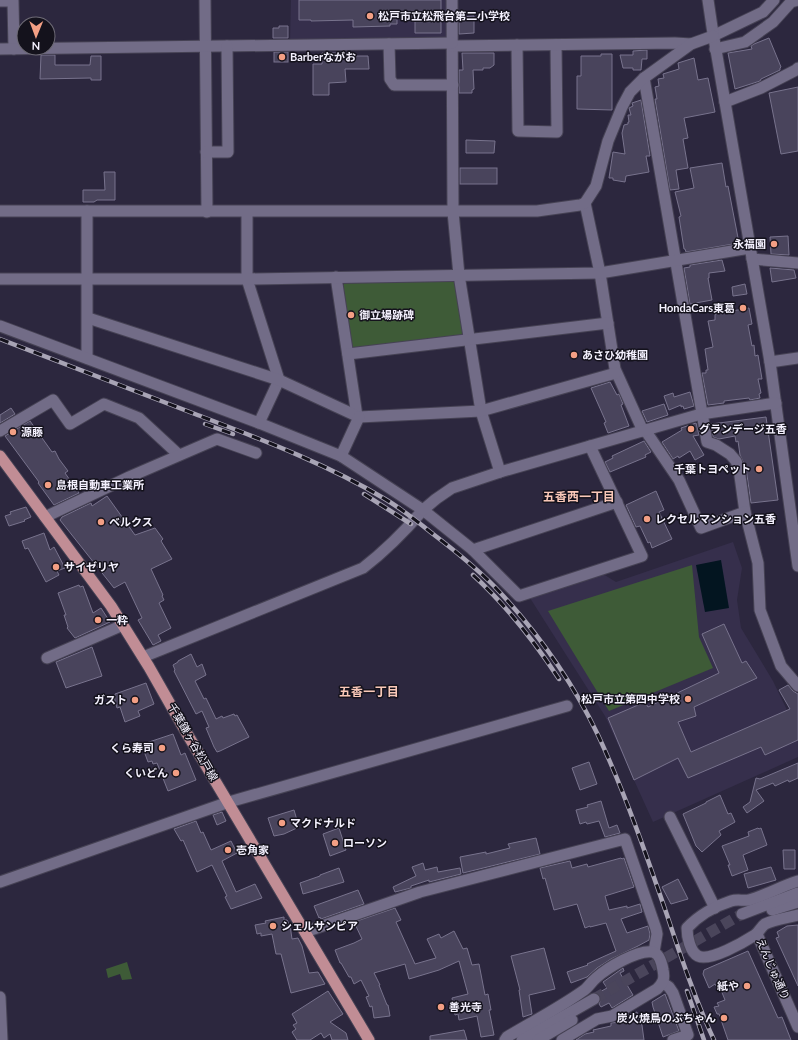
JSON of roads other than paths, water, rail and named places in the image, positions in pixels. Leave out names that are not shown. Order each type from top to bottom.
[{"type":"main road","name":"千葉鎌ヶ谷松戸線","points":[[0,456],[111,606],[143,657],[369,1040]]},
{"type":"street","points":[[204,0],[207,212]]},
{"type":"street","points":[[452,0],[453,212],[459,275],[481,411],[500,472]]},
{"type":"street","points":[[708,0],[715,49],[770,362],[798,566]]},
{"type":"street","points":[[0,211],[453,212],[537,211],[580,205],[586,203],[596,186],[608,141],[630,92],[644,78],[691,44],[713,36],[763,12],[774,0]]},
{"type":"street","points":[[715,49],[745,42],[774,22],[791,2],[798,0]]},
{"type":"street","points":[[0,1],[13,1],[14,49]]},
{"type":"street","points":[[389,44],[390,79],[394,85],[453,85]]},
{"type":"street","points":[[0,50],[389,44],[691,44]]},
{"type":"street","points":[[517,45],[518,131],[558,132],[556,45]]},
{"type":"street","points":[[206,152],[228,152],[227,46]]},
{"type":"street","points":[[725,102],[761,88],[798,68]]},
{"type":"street","points":[[644,78],[707,442],[716,445],[730,454],[738,465],[745,512],[758,563],[760,610],[781,666],[798,686]]},
{"type":"street","points":[[586,203],[600,273],[616,373],[644,430],[679,480],[701,528],[745,512]]},
{"type":"street","points":[[87,211],[87,358]]},
{"type":"street","points":[[247,212],[247,279],[280,380],[260,423]]},
{"type":"street","points":[[0,279],[247,279],[600,273],[675,261],[751,253],[798,263]]},
{"type":"street","points":[[336,277],[358,416],[341,456]]},
{"type":"street","points":[[88,318],[280,380],[358,416],[481,411],[616,373]]},
{"type":"street","points":[[348,354],[608,323]]},
{"type":"street","points":[[0,326],[260,423],[341,456],[423,510],[473,550],[519,596],[642,556],[590,446]]},
{"type":"street","points":[[770,362],[798,358]]},
{"type":"street","points":[[0,430],[53,400],[70,424],[104,404],[139,418],[180,455]]},
{"type":"street","points":[[143,657],[363,568],[402,533],[423,510],[452,488],[500,472],[701,414],[776,403]]},
{"type":"street","points":[[45,517],[129,477],[217,439],[256,453]]},
{"type":"street","points":[[473,550],[617,502]]},
{"type":"street","points":[[47,658],[122,625]]},
{"type":"street","points":[[0,882],[229,802],[567,706]]},
{"type":"street","points":[[670,817],[715,908]]},
{"type":"street","points":[[305,932],[420,892],[625,839],[656,929],[657,934],[654,952],[661,962],[664,975],[663,983],[652,993],[612,1016],[597,1019],[562,1040]]},
{"type":"street","points":[[798,881],[748,900],[732,900],[715,908],[698,918],[687,928],[687,936],[693,952],[698,956],[705,957],[717,955],[757,934],[763,925],[798,915]]},
{"type":"street","points":[[798,893],[743,917],[754,916],[798,902]]},
{"type":"street","name":"えんじゅ通り","points":[[757,934],[795,1012],[798,1027]]},
{"type":"street","points":[[505,1040],[507,1037],[585,990],[595,978],[615,965],[641,952],[654,952]]},
{"type":"street","points":[[663,983],[669,987],[673,993],[688,1035],[676,1040]]},
{"type":"street","points":[[0,997],[2,1040]]},
{"type":"street","points":[[522,1040],[596,1002],[538,1040]]},
{"type":"water","points":[[721,560],[729,608],[705,612],[696,565]]},
{"type":"tunnel","points":[[594,999],[742,914]]},
{"type":"railway","points":[[0,339],[268,442],[339,474],[404,511],[457,552],[494,586],[524,620],[552,656],[577,695],[598,735],[635,824],[689,978],[714,1040]]},
{"type":"railway","points":[[205,424],[233,434]]},
{"type":"railway","points":[[364,494],[411,524]]},
{"type":"railway","points":[[473,575],[519,624],[559,679]]},
{"type":"railway","points":[[687,991],[704,1040]]},
{"type":"place","name":"松戸市立松飛台第二小学校","points":[[370,16]]},
{"type":"place","name":"Barberながお","points":[[282,57]]},
{"type":"place","name":"永福園","points":[[774,244]]},
{"type":"place","name":"HondaCars東葛","points":[[743,308]]},
{"type":"place","name":"御立場跡碑","points":[[351,315]]},
{"type":"place","name":"あさひ幼稚園","points":[[574,355]]},
{"type":"place","name":"グランデージ五香","points":[[691,429]]},
{"type":"place","name":"源藤","points":[[13,432]]},
{"type":"place","name":"千葉トヨペット","points":[[759,469]]},
{"type":"place","name":"島根自動車工業所","points":[[48,485]]},
{"type":"place","name":"レクセルマンション五香","points":[[647,519]]},
{"type":"place","name":"ベルクス","points":[[101,522]]},
{"type":"place","name":"サイゼリヤ","points":[[56,567]]},
{"type":"place","name":"一粋","points":[[98,620]]},
{"type":"place","name":"松戸市立第四中学校","points":[[688,699]]},
{"type":"place","name":"ガスト","points":[[135,700]]},
{"type":"place","name":"くら寿司","points":[[162,748]]},
{"type":"place","name":"くいどん","points":[[176,773]]},
{"type":"place","name":"マクドナルド","points":[[282,823]]},
{"type":"place","name":"ローソン","points":[[335,843]]},
{"type":"place","name":"壱角家","points":[[228,850]]},
{"type":"place","name":"シェルサンピア","points":[[273,926]]},
{"type":"place","name":"紙や","points":[[747,986]]},
{"type":"place","name":"善光寺","points":[[441,1007]]},
{"type":"place","name":"炭火焼鳥のぶちゃん","points":[[724,1018]]},
{"type":"district","name":"五香西一丁目","points":[[579,497]]},
{"type":"district","name":"五香一丁目","points":[[369,692]]}]
